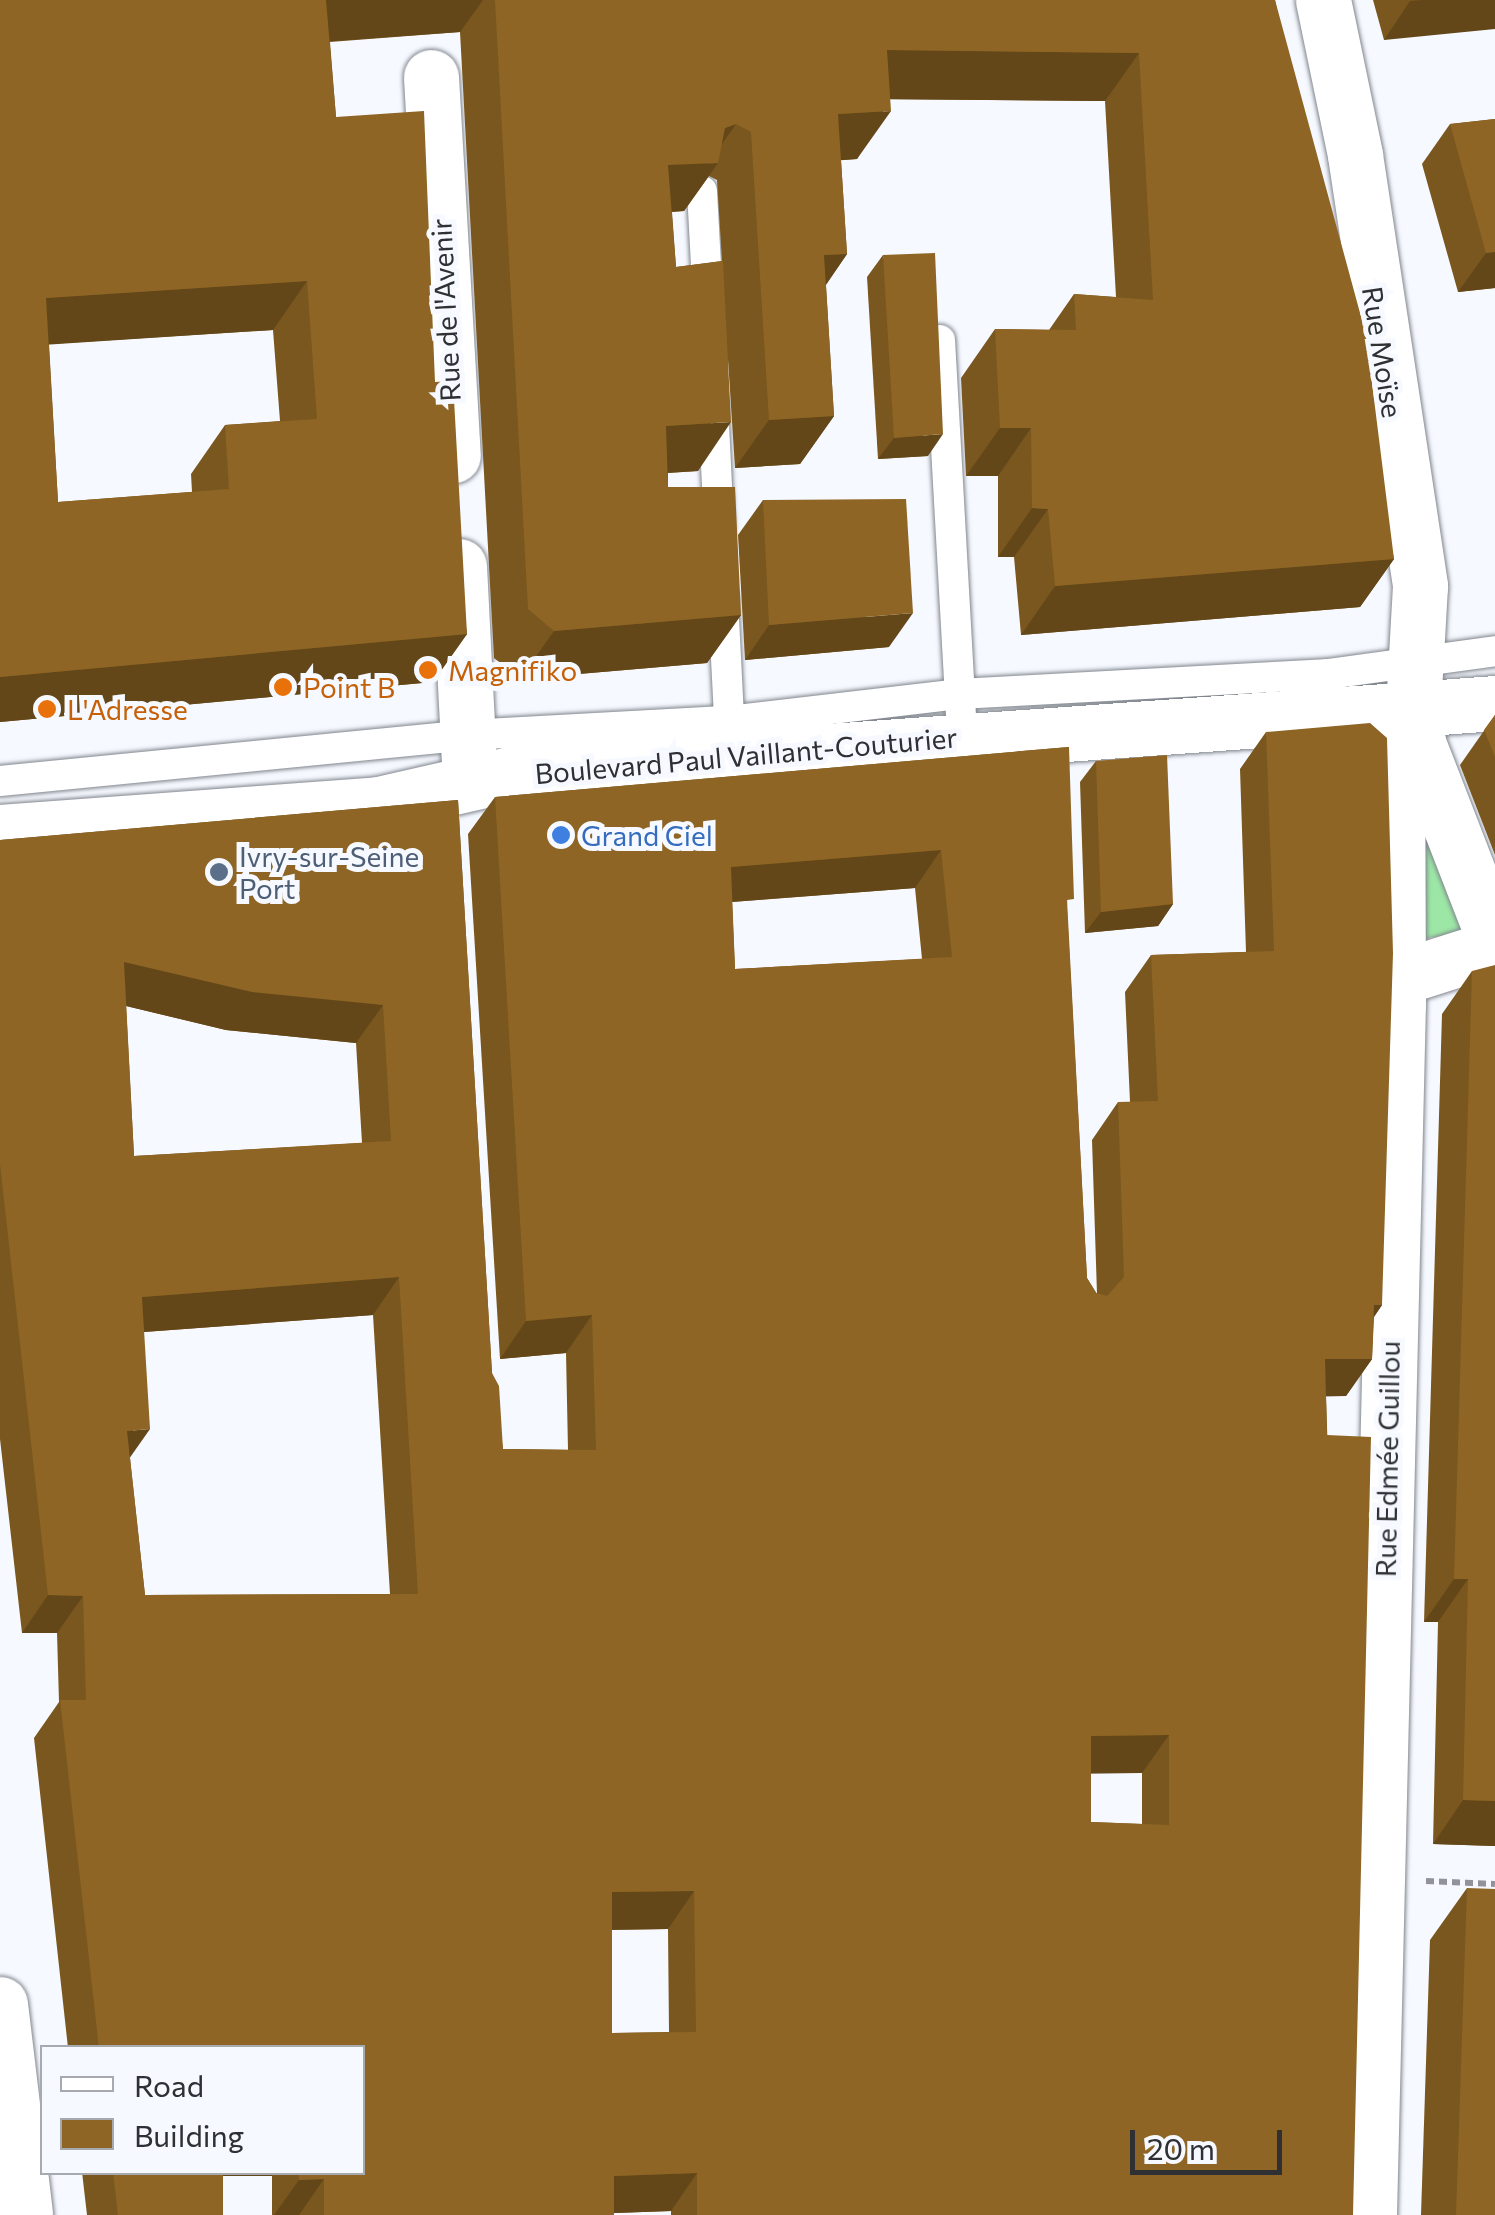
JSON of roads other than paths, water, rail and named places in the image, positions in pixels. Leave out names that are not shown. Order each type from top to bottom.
[{"type":"street","name":"Rue Moïse","points":[[1324,0],[1355,155],[1420,586],[1415,685]]},
{"type":"street","name":"Rue de l'Avenir","points":[[431,78],[458,784]]},
{"type":"street","name":"Boulevard Paul Vaillant-Couturier","points":[[0,832],[380,804],[510,774],[731,742],[961,715],[1061,749],[1335,719],[1415,685],[1495,703]]},
{"type":"street","points":[[1398,978],[1495,944],[1418,742],[1415,685]]},
{"type":"street","name":"Rue Edmée Guillou","points":[[1370,2215],[1398,978],[1398,748],[1415,685]]},
{"type":"street","points":[[0,2004],[26,2215]]},
{"type":"lane","points":[[702,191],[709,329]]},
{"type":"lane","points":[[940,340],[961,715]]},
{"type":"lane","points":[[711,368],[731,742]]},
{"type":"lane","name":"Boulevard Paul Vaillant-Couturier","points":[[961,715],[1415,685],[1495,652]]},
{"type":"lane","name":"Boulevard Paul Vaillant-Couturier","points":[[0,781],[458,784]]},
{"type":"place","name":"Magnifiko","points":[[428,670]]},
{"type":"place","name":"Point B","points":[[283,687]]},
{"type":"place","name":"L'Adresse","points":[[47,709]]},
{"type":"place","name":"Grand Ciel","points":[[561,835]]},
{"type":"place","name":"Ivry-sur-Seine Port","points":[[219,872]]}]
